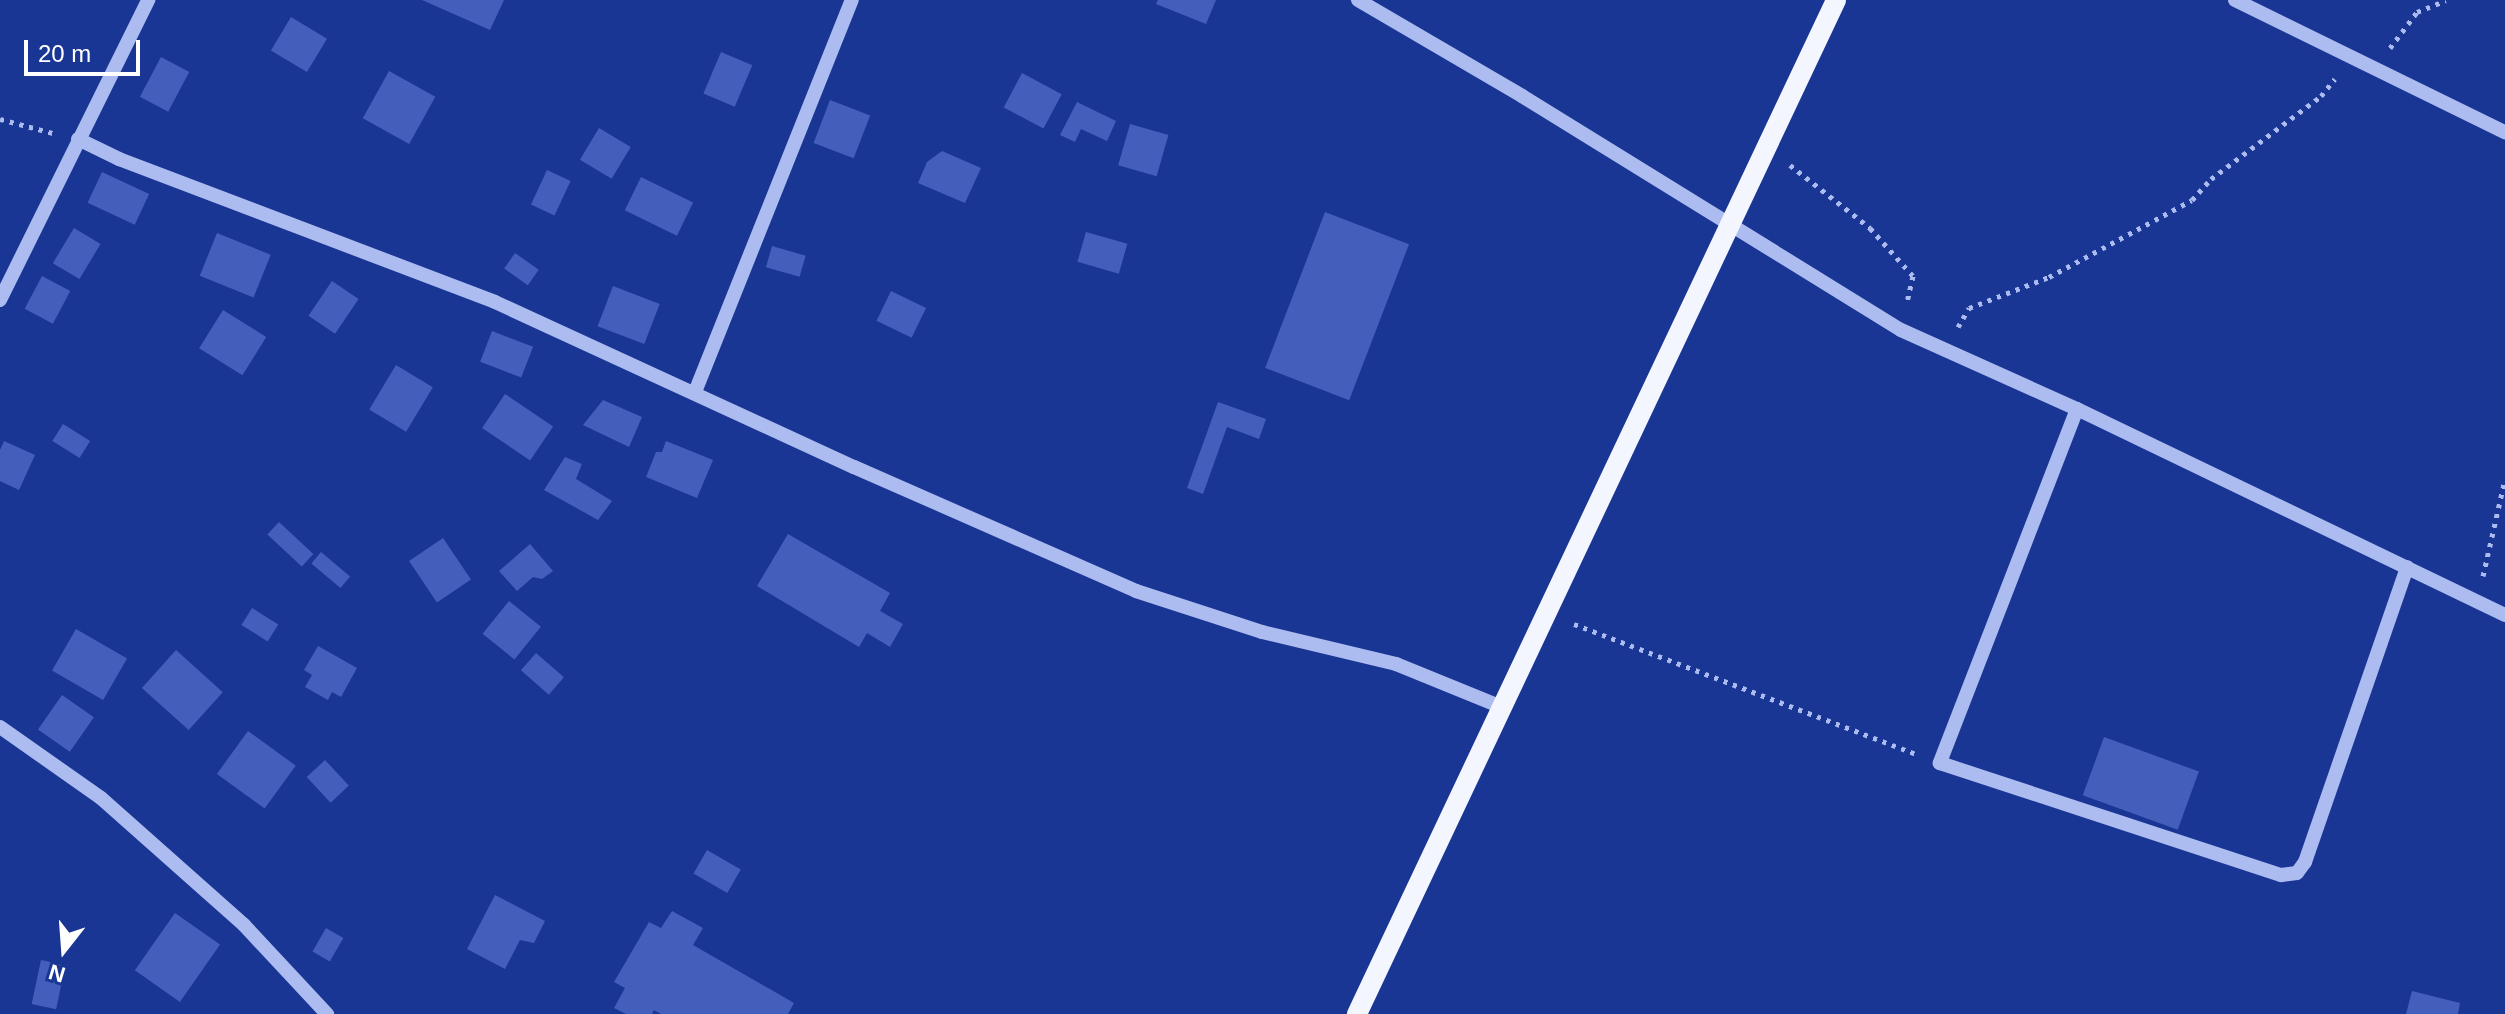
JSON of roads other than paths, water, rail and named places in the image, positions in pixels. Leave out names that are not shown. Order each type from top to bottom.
[{"type":"main road","points":[[1357,1014],[1732,228],[1836,0]]},
{"type":"street","points":[[0,300],[148,0]]},
{"type":"street","points":[[695,392],[852,0]]},
{"type":"street","points":[[1358,0],[1522,96],[1901,330],[2077,409],[2505,615]]},
{"type":"street","points":[[2235,0],[2505,132]]},
{"type":"street","points":[[78,139],[119,159],[495,302],[854,467],[1136,591],[1262,632],[1396,664],[1502,707]]},
{"type":"street","points":[[2077,409],[2007,582],[1940,763],[2281,875],[2297,873],[2305,862],[2407,567]]},
{"type":"street","points":[[0,727],[101,798],[244,925],[327,1014]]}]
